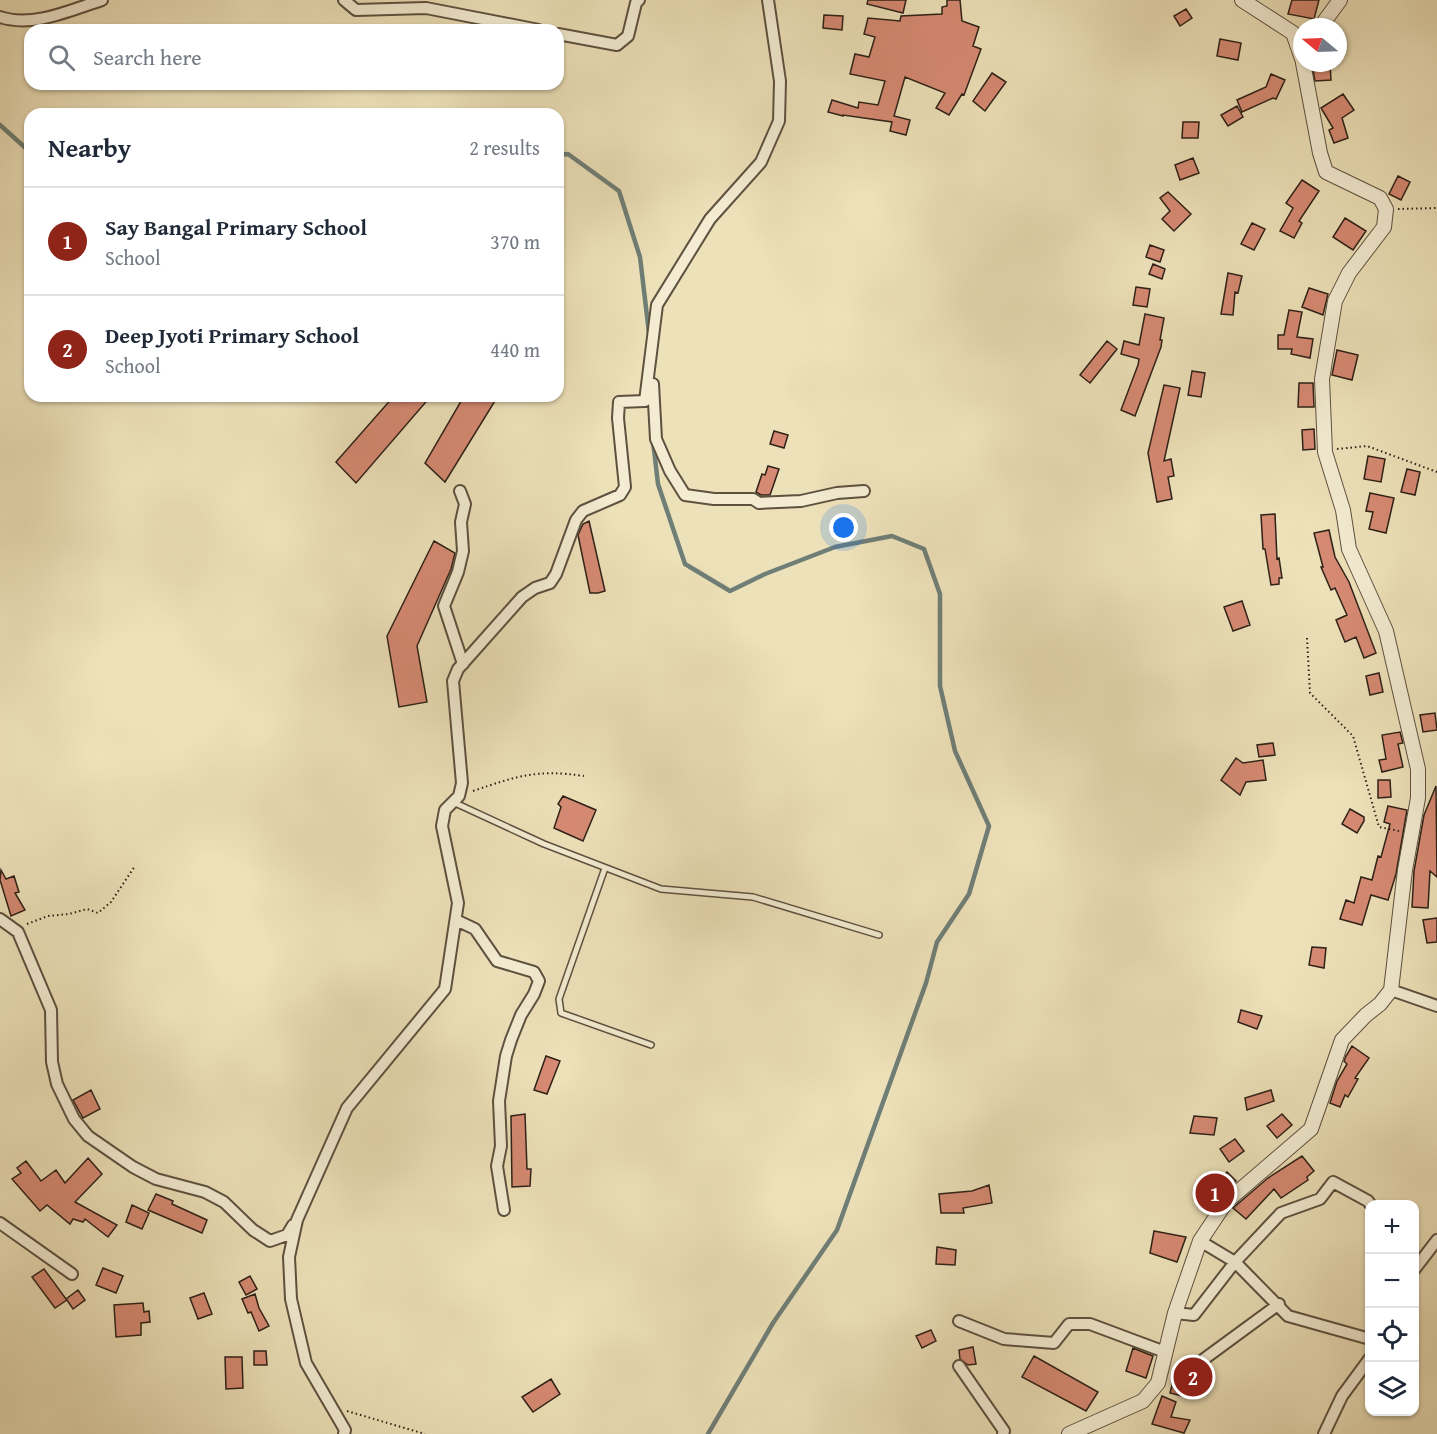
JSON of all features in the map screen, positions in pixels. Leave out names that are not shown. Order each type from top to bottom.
[{"type":"street","points":[[0,17],[10,20],[47,18],[102,0]]},
{"type":"street","points":[[344,0],[356,10],[426,8],[508,24]]},
{"type":"street","points":[[564,35],[617,45],[628,36],[636,3],[639,0]]},
{"type":"street","points":[[0,919],[18,932],[51,1010],[52,1062],[57,1084],[74,1119],[88,1136],[133,1167],[156,1179],[205,1192],[224,1202],[253,1230],[270,1241],[287,1235],[297,1220],[347,1108],[445,989],[458,903],[442,826],[445,810],[456,799],[462,783],[453,681],[458,669],[522,597],[535,588],[550,583],[556,574],[576,520],[583,511],[621,495],[625,487],[618,418],[619,402],[645,401],[657,305],[710,219],[761,162],[779,121],[780,81],[768,0]]},
{"type":"street","points":[[1242,0],[1293,29]]},
{"type":"street","points":[[1327,18],[1340,0]]},
{"type":"street","points":[[1069,1434],[1143,1401],[1158,1383],[1175,1313],[1200,1241],[1226,1203],[1311,1129],[1342,1040],[1380,1004],[1391,990],[1411,834],[1418,798],[1418,769],[1386,631],[1349,549],[1343,510],[1325,452],[1322,378],[1335,302],[1348,273],[1384,227],[1386,209],[1380,198],[1326,172],[1320,153],[1304,72]]},
{"type":"street","points":[[652,344],[656,439],[670,471],[685,495],[714,499],[753,499],[759,502],[801,501],[837,493],[864,491]]},
{"type":"street","points":[[460,491],[465,504],[461,522],[463,551],[458,572],[444,606],[463,663]]},
{"type":"street","points":[[456,920],[475,929],[496,960],[534,972],[539,981],[511,1040],[506,1056],[499,1101],[501,1146],[497,1166],[504,1210]]},
{"type":"street","points":[[1391,990],[1437,1006]]},
{"type":"street","points":[[1175,1313],[1194,1315],[1235,1262],[1281,1213],[1320,1198],[1333,1182],[1366,1200]]},
{"type":"street","points":[[297,1220],[289,1257],[291,1299],[306,1363],[345,1430],[344,1434]]},
{"type":"street","points":[[0,1223],[72,1274]]},
{"type":"street","points":[[1419,1263],[1437,1240]]},
{"type":"street","points":[[1200,1241],[1235,1262],[1288,1316],[1365,1338]]},
{"type":"street","points":[[1200,1362],[1278,1304]]},
{"type":"street","points":[[959,1321],[1004,1339],[1054,1342],[1069,1324],[1090,1324],[1164,1352]]},
{"type":"street","points":[[1324,1434],[1342,1396],[1367,1362]]},
{"type":"street","points":[[959,1366],[1004,1431],[1003,1434]]},
{"type":"lane","points":[[456,799],[544,844],[661,890],[753,897],[879,936]]},
{"type":"lane","points":[[605,868],[559,999],[561,1013],[651,1045]]},
{"type":"path","points":[[1386,209],[1437,208]]},
{"type":"path","points":[[1325,452],[1367,446],[1437,472]]},
{"type":"path","points":[[1307,638],[1310,693],[1353,736],[1379,827],[1411,834]]},
{"type":"path","points":[[456,799],[528,774],[560,772],[585,776]]},
{"type":"path","points":[[18,932],[29,922],[48,916],[87,909],[98,913],[111,902],[135,866]]},
{"type":"path","points":[[330,1404],[364,1417],[425,1434]]},
{"type":"building","points":[[868,0],[906,0],[903,13],[867,4]]},
{"type":"building","points":[[947,0],[960,0],[962,21],[979,27],[973,46],[981,49],[964,95],[962,94],[949,115],[936,108],[945,93],[905,77],[894,116],[910,120],[906,135],[890,131],[892,122],[828,112],[832,100],[858,108],[859,102],[878,105],[885,81],[850,74],[855,54],[869,57],[875,37],[864,34],[868,18],[900,21],[901,16],[942,14],[942,7],[947,6]]},
{"type":"building","points":[[1292,0],[1319,0],[1314,18],[1288,14]]},
{"type":"building","points":[[1186,9],[1192,18],[1180,26],[1174,16]]},
{"type":"building","points":[[824,15],[843,16],[842,30],[823,28]]},
{"type":"building","points":[[1220,39],[1241,43],[1238,60],[1217,56]]},
{"type":"building","points":[[1314,72],[1331,72],[1331,80],[1315,81]]},
{"type":"building","points":[[992,73],[1006,82],[985,111],[973,101]]},
{"type":"building","points":[[1271,74],[1285,80],[1276,99],[1273,98],[1242,112],[1237,100],[1266,87]]},
{"type":"building","points":[[1343,94],[1354,110],[1342,118],[1348,138],[1334,143],[1329,130],[1333,128],[1321,108]]},
{"type":"building","points":[[1237,106],[1243,117],[1228,126],[1221,115]]},
{"type":"building","points":[[1183,122],[1199,122],[1198,138],[1182,138]]},
{"type":"building","points":[[1193,158],[1199,173],[1180,180],[1175,165]]},
{"type":"building","points":[[1398,176],[1410,182],[1401,200],[1389,194]]},
{"type":"building","points":[[1302,180],[1319,191],[1299,221],[1302,223],[1294,238],[1280,231],[1293,208],[1286,203]]},
{"type":"building","points":[[1168,192],[1191,214],[1174,231],[1162,219],[1170,211],[1160,198]]},
{"type":"building","points":[[1345,218],[1366,231],[1353,250],[1333,237]]},
{"type":"building","points":[[1252,223],[1265,229],[1254,250],[1241,244]]},
{"type":"building","points":[[1150,245],[1164,250],[1160,262],[1146,257]]},
{"type":"building","points":[[1153,264],[1165,269],[1162,279],[1149,274]]},
{"type":"building","points":[[1228,273],[1242,276],[1238,293],[1235,292],[1233,315],[1221,314]]},
{"type":"building","points":[[1136,287],[1150,289],[1147,307],[1133,305]]},
{"type":"building","points":[[1309,288],[1328,294],[1323,315],[1302,307]]},
{"type":"building","points":[[1289,310],[1302,312],[1297,337],[1313,339],[1310,358],[1291,354],[1292,349],[1278,349],[1278,335],[1284,335]]},
{"type":"building","points":[[1145,314],[1164,318],[1160,340],[1162,340],[1135,416],[1121,410],[1139,359],[1121,354],[1124,341],[1139,345]]},
{"type":"building","points":[[1107,341],[1117,349],[1090,383],[1080,375]]},
{"type":"building","points":[[1337,350],[1358,355],[1352,380],[1332,375]]},
{"type":"building","points":[[1192,371],[1205,373],[1201,397],[1188,395]]},
{"type":"building","points":[[1299,383],[1313,383],[1314,407],[1298,407]]},
{"type":"building","points":[[1164,385],[1180,388],[1164,461],[1171,459],[1174,476],[1168,477],[1172,499],[1157,502],[1148,453]]},
{"type":"building","points":[[389,402],[426,402],[356,483],[336,462]]},
{"type":"building","points":[[461,402],[494,402],[445,482],[425,463]]},
{"type":"building","points":[[1314,429],[1315,449],[1303,450],[1302,430]]},
{"type":"building","points":[[774,431],[788,435],[784,448],[770,444]]},
{"type":"building","points":[[1368,456],[1385,459],[1381,482],[1364,479]]},
{"type":"building","points":[[768,466],[779,469],[770,495],[761,495],[756,492],[762,474],[765,475]]},
{"type":"building","points":[[1407,469],[1420,472],[1415,495],[1401,492]]},
{"type":"building","points":[[1370,493],[1394,498],[1386,533],[1369,529],[1373,512],[1366,511]]},
{"type":"building","points":[[1275,514],[1277,559],[1279,558],[1282,578],[1279,578],[1279,584],[1271,585],[1265,549],[1263,549],[1261,515]]},
{"type":"building","points":[[589,521],[605,591],[598,593],[590,593],[578,535],[583,524]]},
{"type":"building","points":[[1329,530],[1335,557],[1349,582],[1376,653],[1364,658],[1356,637],[1345,642],[1336,620],[1347,615],[1335,588],[1331,590],[1321,567],[1323,567],[1314,533]]},
{"type":"building","points":[[434,541],[455,553],[451,569],[417,646],[427,702],[399,707],[387,636]]},
{"type":"building","points":[[1242,601],[1250,625],[1233,631],[1224,607]]},
{"type":"building","points":[[1379,673],[1383,692],[1370,695],[1366,676]]},
{"type":"building","points":[[1435,713],[1437,730],[1423,732],[1420,715]]},
{"type":"building","points":[[1400,732],[1403,743],[1398,744],[1403,767],[1382,772],[1379,760],[1386,759],[1382,735]]},
{"type":"building","points":[[1273,743],[1275,755],[1259,757],[1257,745]]},
{"type":"building","points":[[1236,758],[1243,763],[1263,760],[1266,780],[1246,782],[1240,795],[1221,780]]},
{"type":"building","points":[[1378,780],[1390,780],[1391,797],[1378,798]]},
{"type":"building","points":[[1436,786],[1437,877],[1430,871],[1428,908],[1412,907],[1414,871],[1424,815]]},
{"type":"building","points":[[563,796],[596,810],[583,841],[554,828],[561,807],[558,804]]},
{"type":"building","points":[[1388,806],[1407,810],[1396,874],[1388,900],[1371,895],[1362,925],[1340,919],[1346,900],[1354,903],[1361,877],[1372,880],[1390,824],[1384,822]]},
{"type":"building","points":[[1350,809],[1364,817],[1357,833],[1342,824]]},
{"type":"building","points":[[1,870],[6,879],[14,876],[19,892],[15,893],[25,910],[11,916],[0,880]]},
{"type":"building","points":[[1437,918],[1437,942],[1427,943],[1423,920]]},
{"type":"building","points":[[1312,947],[1326,948],[1324,968],[1309,965]]},
{"type":"building","points":[[1241,1010],[1262,1016],[1257,1029],[1238,1022]]},
{"type":"building","points":[[1352,1046],[1369,1058],[1355,1078],[1358,1079],[1348,1097],[1345,1095],[1340,1107],[1330,1103],[1337,1081],[1347,1064],[1344,1061]]},
{"type":"building","points":[[546,1056],[560,1061],[547,1094],[534,1090]]},
{"type":"building","points":[[91,1090],[100,1109],[83,1118],[73,1100]]},
{"type":"building","points":[[1271,1090],[1274,1101],[1247,1110],[1245,1098]]},
{"type":"building","points":[[525,1114],[527,1169],[531,1169],[530,1186],[512,1187],[511,1116]]},
{"type":"building","points":[[1282,1114],[1292,1125],[1277,1138],[1267,1126]]},
{"type":"building","points":[[1194,1116],[1217,1118],[1214,1135],[1190,1133]]},
{"type":"building","points":[[1235,1139],[1244,1151],[1229,1162],[1220,1149]]},
{"type":"building","points":[[1302,1156],[1314,1171],[1307,1177],[1308,1180],[1281,1198],[1274,1189],[1246,1219],[1233,1208],[1268,1178]]},
{"type":"building","points":[[88,1158],[102,1174],[75,1202],[117,1225],[108,1237],[85,1219],[83,1222],[73,1219],[70,1224],[47,1205],[40,1211],[12,1179],[21,1173],[17,1168],[26,1161],[41,1181],[56,1170],[65,1183]]},
{"type":"building","points":[[1227,1172],[1236,1181],[1226,1190],[1218,1181]]},
{"type":"building","points":[[989,1185],[992,1203],[963,1208],[964,1213],[941,1213],[939,1194],[972,1191]]},
{"type":"building","points":[[156,1194],[207,1220],[202,1233],[148,1210]]},
{"type":"building","points":[[132,1205],[149,1213],[142,1229],[126,1222]]},
{"type":"building","points":[[1154,1231],[1186,1237],[1177,1262],[1150,1253]]},
{"type":"building","points":[[937,1247],[956,1250],[955,1265],[936,1264]]},
{"type":"building","points":[[103,1268],[123,1276],[116,1293],[96,1285]]},
{"type":"building","points":[[44,1269],[66,1299],[78,1290],[85,1300],[73,1309],[67,1300],[55,1308],[32,1277]]},
{"type":"building","points":[[250,1276],[257,1289],[246,1295],[239,1282]]},
{"type":"building","points":[[204,1293],[212,1314],[198,1319],[190,1298]]},
{"type":"building","points":[[255,1294],[259,1308],[269,1326],[259,1331],[251,1312],[248,1313],[242,1299]]},
{"type":"building","points":[[143,1303],[144,1312],[149,1311],[150,1322],[141,1323],[141,1335],[116,1337],[114,1305]]},
{"type":"building","points":[[931,1330],[936,1341],[922,1348],[916,1336]]},
{"type":"building","points":[[973,1347],[976,1364],[968,1365],[960,1359],[959,1350]]},
{"type":"building","points":[[1133,1348],[1153,1356],[1146,1378],[1126,1371]]},
{"type":"building","points":[[254,1351],[266,1351],[267,1365],[254,1365]]},
{"type":"building","points":[[1034,1356],[1098,1392],[1086,1411],[1022,1377]]},
{"type":"building","points":[[225,1357],[242,1357],[243,1388],[226,1389]]},
{"type":"building","points":[[1176,1371],[1196,1376],[1191,1398],[1170,1393]]},
{"type":"building","points":[[551,1379],[560,1394],[533,1412],[522,1397]]},
{"type":"building","points":[[1162,1396],[1176,1402],[1171,1417],[1190,1420],[1184,1433],[1152,1424]]},
{"type":"waterway","points":[[0,125],[24,147]]},
{"type":"waterway","points":[[564,154],[568,154],[619,191],[640,257],[649,333]]},
{"type":"waterway","points":[[653,441],[658,484],[685,564],[730,591],[765,574],[835,547],[892,536],[924,549],[940,594],[940,686],[955,751],[989,826],[969,894],[937,942],[926,983],[837,1230],[773,1323],[708,1434]]},
{"type":"place","name":"Say Bangal Primary School","points":[[1215,1193]]},
{"type":"place","name":"Deep Jyoti Primary School","points":[[1193,1377]]}]
